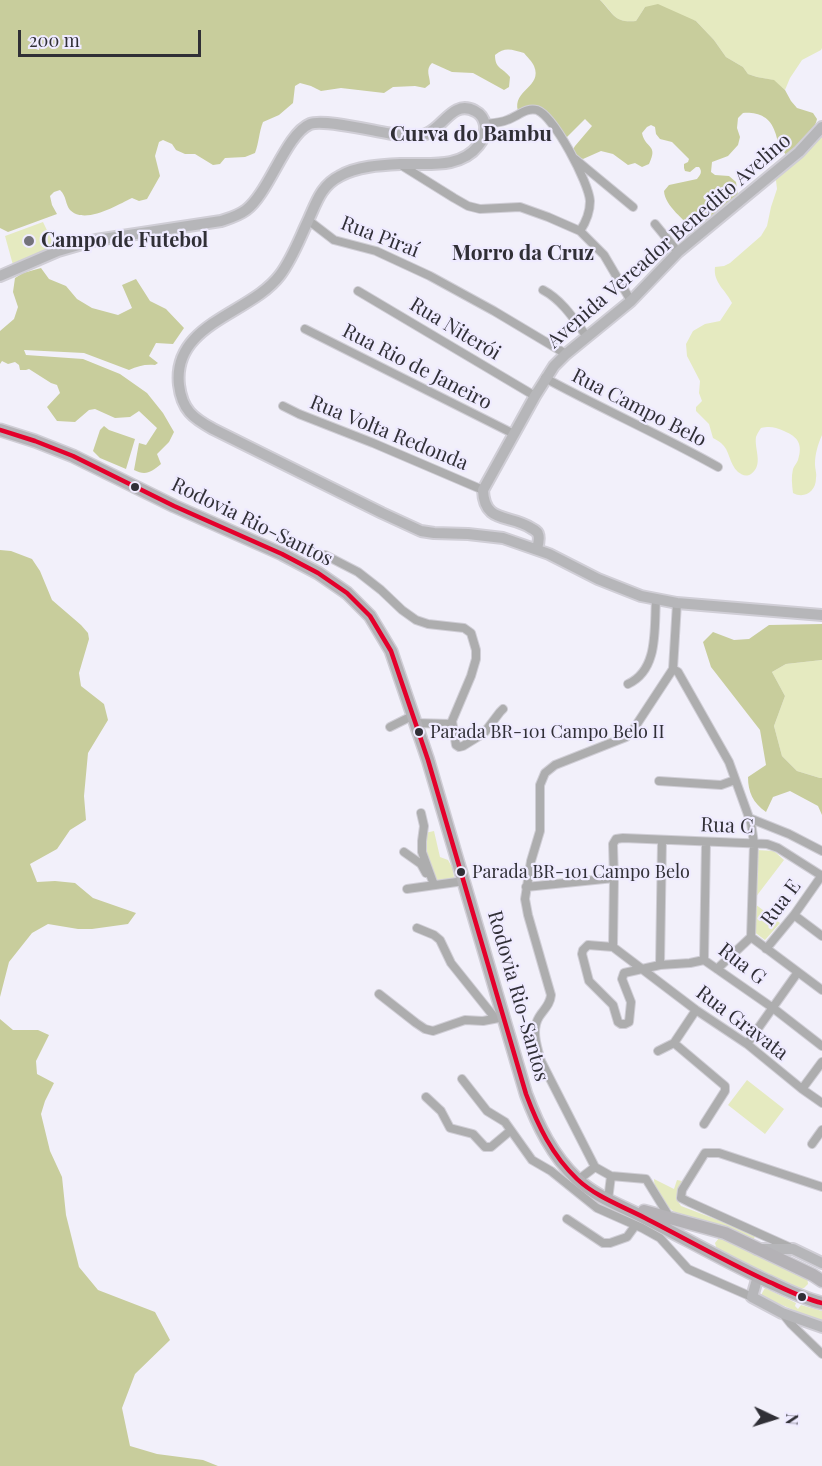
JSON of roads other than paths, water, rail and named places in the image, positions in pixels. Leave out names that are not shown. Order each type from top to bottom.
[{"type":"highway","name":"Rodovia Rio-Santos","points":[[4,431],[73,456],[155,497],[282,554],[318,573],[347,593],[370,616],[391,651],[428,760],[464,881],[500,1017],[535,1119],[548,1143],[578,1180],[608,1200],[802,1298],[822,1303]]},
{"type":"highway","name":"Rodovia Rio-Santos","points":[[622,1206],[725,1233],[818,1278]]},
{"type":"highway","points":[[712,1253],[713,1239],[725,1233]]},
{"type":"highway","points":[[802,1298],[810,1292],[818,1278]]},
{"type":"main road","points":[[1,276],[58,251],[96,240],[221,221],[236,216],[247,210],[257,198],[291,141],[309,124],[325,122],[382,133],[419,136],[431,132],[458,109],[475,110],[482,116],[483,139],[477,148],[462,159],[442,163],[400,164],[349,171],[328,183],[320,193],[290,261],[279,277],[257,297],[215,321],[198,335],[183,356],[179,368],[179,381],[185,407],[195,418],[213,429],[421,531],[497,537],[537,549],[598,579],[656,600],[822,615]]},
{"type":"main road","name":"Avenida Vereador Benedito Avelino","points":[[483,490],[545,378],[566,354],[631,301],[678,252],[799,152],[822,127]]},
{"type":"main road","points":[[0,421],[4,431]]},
{"type":"main road","points":[[483,490],[483,499],[490,512],[528,526],[537,532],[539,537],[537,549]]},
{"type":"main road","points":[[756,1249],[793,1249],[822,1263]]},
{"type":"main road","points":[[758,1276],[752,1297],[782,1313],[822,1327]]},
{"type":"street","points":[[484,124],[504,121],[531,110],[544,115],[551,122],[572,156],[589,194],[589,212],[580,231]]},
{"type":"street","points":[[572,156],[633,207]]},
{"type":"street","points":[[400,164],[468,206],[480,209],[520,207],[580,231],[604,255],[631,301]]},
{"type":"street","name":"Rua Piraí","points":[[308,220],[334,240],[376,251],[430,276],[566,354]]},
{"type":"street","points":[[655,224],[678,252]]},
{"type":"street","points":[[543,290],[564,306],[587,337]]},
{"type":"street","name":"Rua Niterói","points":[[358,291],[535,396]]},
{"type":"street","name":"Rua Rio de Janeiro","points":[[305,329],[514,434]]},
{"type":"street","name":"Rua Campo Belo","points":[[545,378],[718,467]]},
{"type":"street","name":"Rua Volta Redonda","points":[[283,406],[483,490]]},
{"type":"street","points":[[325,555],[358,573],[416,620],[428,624],[464,628],[471,633],[476,659],[452,724],[456,744],[459,747],[484,734],[503,709]]},
{"type":"street","points":[[628,684],[635,681],[649,662],[653,651],[656,600]]},
{"type":"street","points":[[670,1218],[646,1179],[611,1176],[595,1167],[541,1061],[536,1043],[536,1023],[549,1005],[552,995],[525,899],[531,861],[540,831],[540,785],[544,773],[565,760],[626,737],[631,733],[673,669],[677,603]]},
{"type":"street","points":[[673,669],[678,672],[729,762],[749,818],[753,843],[751,937],[717,969]]},
{"type":"street","points":[[390,727],[414,720],[452,724]]},
{"type":"street","points":[[659,781],[721,785],[735,780]]},
{"type":"street","points":[[421,813],[424,826],[422,852],[431,886]]},
{"type":"street","points":[[749,818],[789,834],[822,851]]},
{"type":"street","name":"Rua C","points":[[614,878],[613,844],[616,839],[623,838],[767,844],[778,848],[822,876]]},
{"type":"street","points":[[660,966],[662,840]]},
{"type":"street","name":"Rua G","points":[[706,842],[704,960],[822,1046]]},
{"type":"street","points":[[404,852],[424,869],[431,886]]},
{"type":"street","name":"Rua E","points":[[766,949],[822,876]]},
{"type":"street","points":[[526,887],[614,878],[613,947],[588,945],[582,950],[582,954],[589,981],[613,1005],[618,1022],[621,1024],[629,1022],[631,1002],[622,979],[624,973],[704,960]]},
{"type":"street","points":[[407,889],[464,881]]},
{"type":"street","points":[[794,915],[822,936]]},
{"type":"street","points":[[379,994],[416,1023],[433,1031],[465,1020],[483,1021],[500,1017],[451,963],[441,940],[417,928]]},
{"type":"street","points":[[751,937],[822,990]]},
{"type":"street","name":"Rua Gravata","points":[[613,947],[696,1010],[747,1044],[822,1103]]},
{"type":"street","points":[[747,1044],[798,972]]},
{"type":"street","points":[[658,1051],[674,1043],[696,1010]]},
{"type":"street","points":[[674,1043],[725,1086],[725,1090],[705,1124]]},
{"type":"street","points":[[802,1089],[822,1062]]},
{"type":"street","points":[[462,1079],[487,1111],[505,1122],[532,1160],[551,1171],[597,1208],[660,1238],[688,1269],[752,1297]]},
{"type":"street","points":[[426,1097],[442,1113],[450,1128],[469,1132],[485,1147],[491,1147],[510,1131]]},
{"type":"street","points":[[812,1144],[822,1130]]},
{"type":"street","points":[[793,1249],[681,1198],[682,1190],[705,1153],[719,1153],[822,1186]]},
{"type":"street","points":[[578,1180],[595,1167]]},
{"type":"street","points":[[608,1200],[611,1176]]},
{"type":"street","points":[[567,1219],[603,1243],[627,1237],[635,1226]]},
{"type":"street","points":[[782,1313],[790,1324],[822,1354]]},
{"type":"place","name":"Campo de Futebol","points":[[29,241]]},
{"type":"place","name":"Parada BR-101 Campo Belo II","points":[[419,732]]},
{"type":"place","name":"Parada BR-101 Campo Belo","points":[[461,872]]},
{"type":"district","name":"Curva do Bambu","points":[[471,134]]},
{"type":"district","name":"Morro da Cruz","points":[[523,253]]}]
